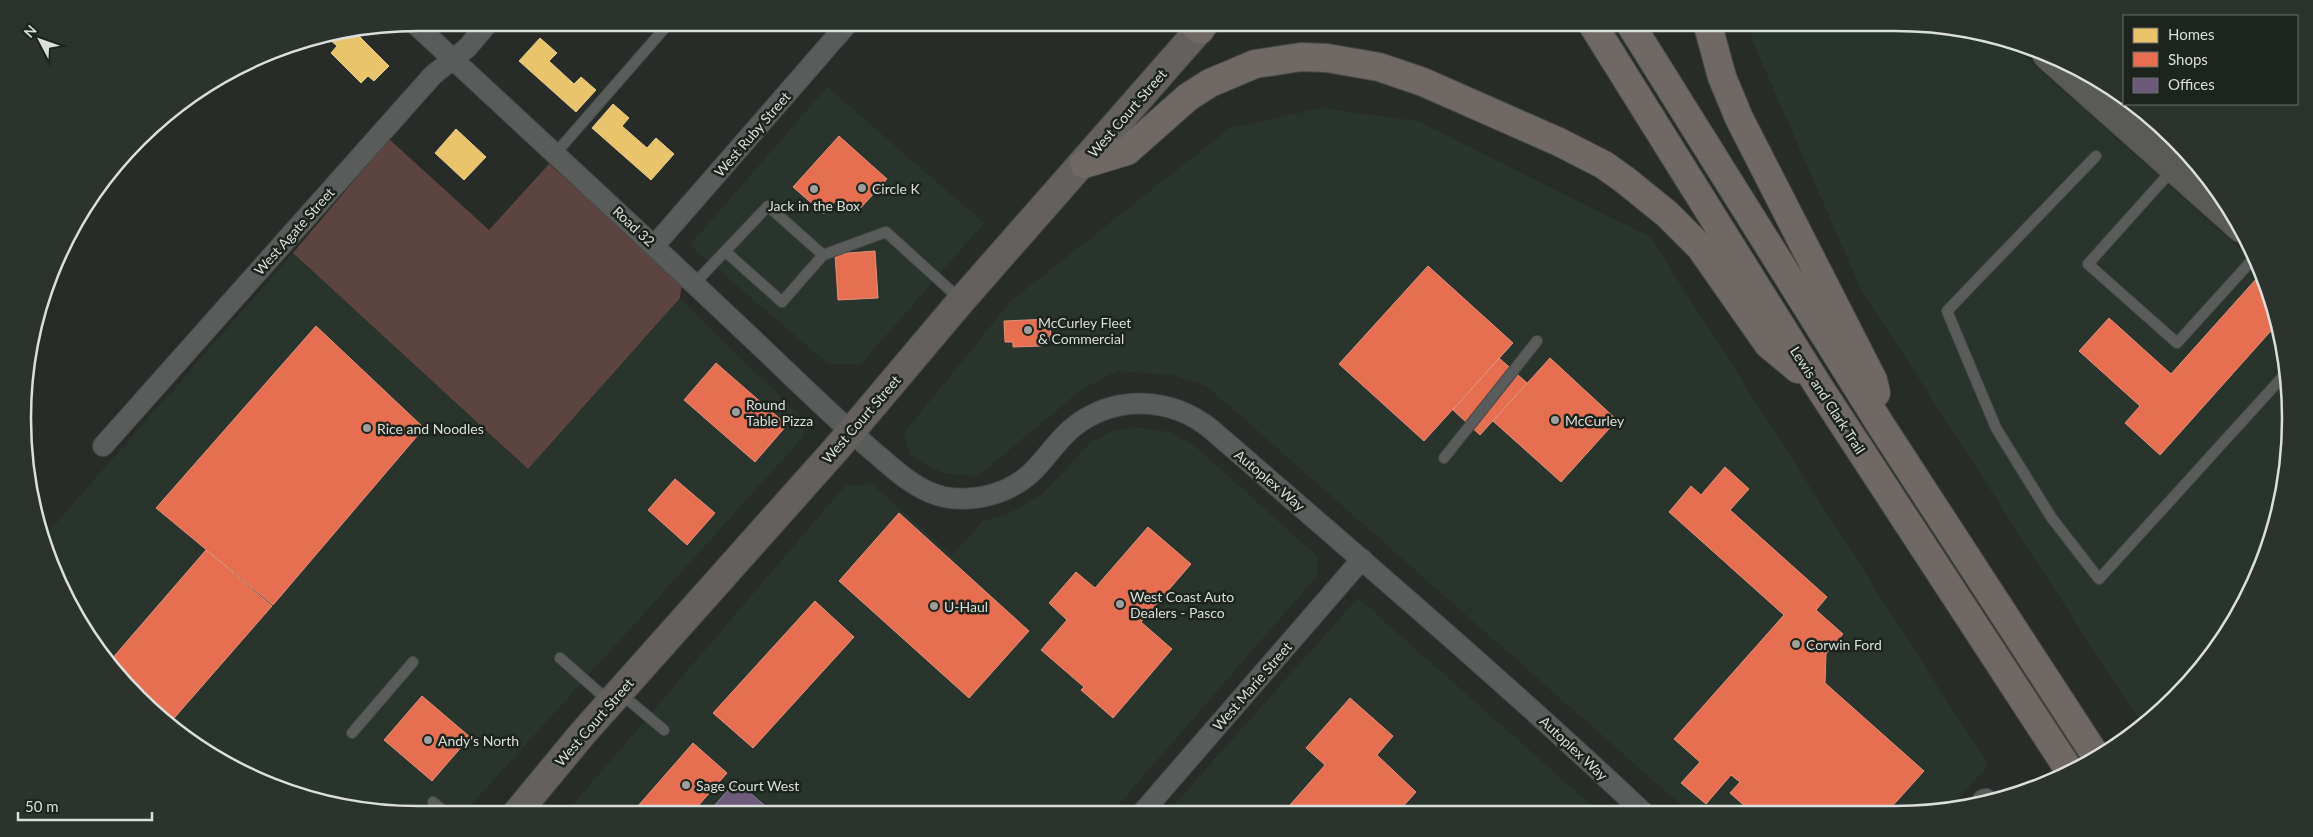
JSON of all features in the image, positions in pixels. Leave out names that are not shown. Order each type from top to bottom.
[{"type":"highway","name":"Lewis and Clark Trail","points":[[1596,31],[1819,387],[2066,766]]},
{"type":"highway","points":[[1635,31],[1882,427],[2093,751]]},
{"type":"highway","points":[[1709,31],[1722,77],[1739,118],[1873,380],[1882,427]]},
{"type":"highway","points":[[1084,164],[1127,151],[1188,97],[1210,83],[1255,64],[1301,57],[1327,58],[1379,66],[1423,82],[1559,142],[1626,180],[1684,230],[1700,247],[1768,344],[1819,387]]},
{"type":"main road","name":"West Court Street","points":[[523,806],[615,697],[850,432],[961,300],[1084,164],[1195,31]]},
{"type":"street","name":"Road 32","points":[[422,31],[655,245],[850,432]]},
{"type":"street","name":"West Agate Street","points":[[103,446],[433,74],[468,48],[482,31]]},
{"type":"street","name":"West Ruby Street","points":[[655,245],[841,31]]},
{"type":"street","points":[[2085,81],[2179,159],[2207,190]]},
{"type":"street","name":"Autoplex Way","points":[[850,432],[899,474],[928,492],[958,498],[978,498],[997,493],[1015,484],[1029,474],[1071,429],[1100,411],[1120,405],[1144,402],[1168,406],[1190,414],[1203,422],[1362,559],[1581,753],[1637,806]]},
{"type":"street","name":"West Marie Street","points":[[1148,806],[1362,559]]},
{"type":"lane","points":[[556,154],[662,31]]},
{"type":"lane","points":[[2096,156],[1947,311],[1996,428],[2051,517],[2099,579],[2279,380]]},
{"type":"lane","points":[[2179,159],[2166,177],[2088,264],[2177,343],[2249,263]]},
{"type":"lane","points":[[694,284],[768,206],[823,255]]},
{"type":"lane","points":[[726,252],[782,302],[823,255],[886,232],[961,300]]},
{"type":"lane","points":[[1444,458],[1538,341]]},
{"type":"lane","points":[[560,658],[664,730]]},
{"type":"lane","points":[[352,733],[414,662]]},
{"type":"lane","points":[[433,802],[438,806]]},
{"type":"shaded area","points":[[1751,31],[1895,31],[1920,32],[1970,39],[1995,44],[2020,52],[2245,253],[2269,318],[2281,393],[2281,444],[2269,519],[2242,590],[2216,634],[2186,674],[2138,719],[1860,287],[1753,42]]},
{"type":"shaded area","points":[[827,87],[984,223],[861,364],[828,364],[690,245]]},
{"type":"shaded area","points":[[1321,108],[1417,121],[1650,237],[1988,765],[1958,800],[1895,806],[1682,806],[1207,386],[1173,375],[1117,371],[1081,390],[978,476],[942,473],[910,455],[904,433],[1011,301],[1230,128]]},
{"type":"shaded area","points":[[389,139],[489,230],[549,164],[682,282],[680,298],[528,469],[293,253]]},
{"type":"shaded area","points":[[293,253],[528,469],[680,298],[807,423],[803,437],[470,806],[393,805],[318,793],[247,766],[203,740],[163,710],[127,674],[111,654],[71,590],[48,532]]},
{"type":"shaded area","points":[[1133,427],[1171,432],[1197,448],[1317,556],[1317,576],[1117,806],[572,806],[845,486],[872,484],[952,555],[983,521],[1008,514],[1040,496],[1093,441],[1114,431]]},
{"type":"shaded area","points":[[1358,598],[1592,806],[1173,806]]},
{"type":"building: Homes","points":[[359,36],[389,66],[374,81],[368,76],[361,83],[331,53],[337,46],[332,41]]},
{"type":"building: Homes","points":[[540,38],[557,53],[549,61],[574,84],[581,77],[596,90],[576,112],[519,61]]},
{"type":"building: Homes","points":[[613,104],[629,118],[622,126],[647,148],[656,138],[674,154],[651,180],[592,128]]},
{"type":"building: Homes","points":[[456,129],[486,157],[464,180],[435,153]]},
{"type":"building: Shops","points":[[839,136],[887,179],[856,213],[838,198],[824,214],[793,187]]},
{"type":"building: Shops","points":[[875,251],[878,298],[838,300],[835,254]]},
{"type":"building: Shops","points":[[1428,266],[1513,343],[1424,441],[1339,364]]},
{"type":"building: Shops","points":[[2256,280],[2271,330],[2160,455],[2125,423],[2140,406],[2079,351],[2109,318],[2171,374]]},
{"type":"building: Shops","name":"McCurley Fleet & Commercial","points":[[1050,319],[1051,340],[1042,340],[1042,346],[1013,347],[1013,342],[1005,342],[1004,321]]},
{"type":"building: Shops","points":[[316,326],[424,428],[273,605],[156,508]]},
{"type":"building: Shops","points":[[1499,358],[1527,383],[1480,435],[1453,410]]},
{"type":"building: Shops","name":"McCurley","points":[[1550,358],[1617,420],[1561,482],[1493,421]]},
{"type":"building: Shops","name":"Round Table Pizza","points":[[716,363],[787,425],[755,462],[684,400]]},
{"type":"building: Shops","name":"Corwin Ford","points":[[1725,467],[1749,489],[1730,510],[1827,597],[1816,610],[1843,634],[1826,654],[1825,683],[1924,771],[1892,806],[1745,806],[1730,793],[1740,782],[1731,775],[1706,804],[1681,783],[1700,762],[1674,739],[1784,615],[1669,512],[1691,486],[1701,495]]},
{"type":"building: Shops","points":[[675,479],[715,513],[687,545],[648,510]]},
{"type":"building: Shops","name":"U-Haul","points":[[899,513],[1029,631],[969,698],[839,581]]},
{"type":"building: Shops","points":[[1148,527],[1191,564],[1141,622],[1172,649],[1113,718],[1081,690],[1084,687],[1041,650],[1067,620],[1049,603],[1076,572],[1095,588]]},
{"type":"building: Shops","points":[[206,550],[272,606],[174,719],[127,674],[113,657]]},
{"type":"building: Shops","points":[[815,601],[854,637],[753,748],[713,713]]},
{"type":"building: Shops","points":[[422,696],[470,737],[432,781],[384,740]]},
{"type":"building: Shops","points":[[1350,698],[1393,736],[1377,755],[1416,792],[1403,806],[1289,806],[1325,765],[1306,748]]},
{"type":"building: Shops","name":"Sage Court West","points":[[693,743],[727,773],[698,806],[638,806]]},
{"type":"building: Offices","points":[[736,781],[765,806],[714,806]]},
{"type":"place","name":"Circle K","points":[[862,188]]},
{"type":"place","name":"Jack in the Box","points":[[814,189]]},
{"type":"place","name":"McCurley Fleet & Commercial","points":[[1028,330]]},
{"type":"place","name":"Round Table Pizza","points":[[736,412]]},
{"type":"place","name":"McCurley","points":[[1555,420]]},
{"type":"place","name":"Rice and Noodles","points":[[367,428]]},
{"type":"place","name":"West Coast Auto Dealers - Pasco","points":[[1120,604]]},
{"type":"place","name":"U-Haul","points":[[934,606]]},
{"type":"place","name":"Corwin Ford","points":[[1796,644]]},
{"type":"place","name":"Andy's North","points":[[428,740]]},
{"type":"place","name":"Sage Court West","points":[[686,785]]}]
